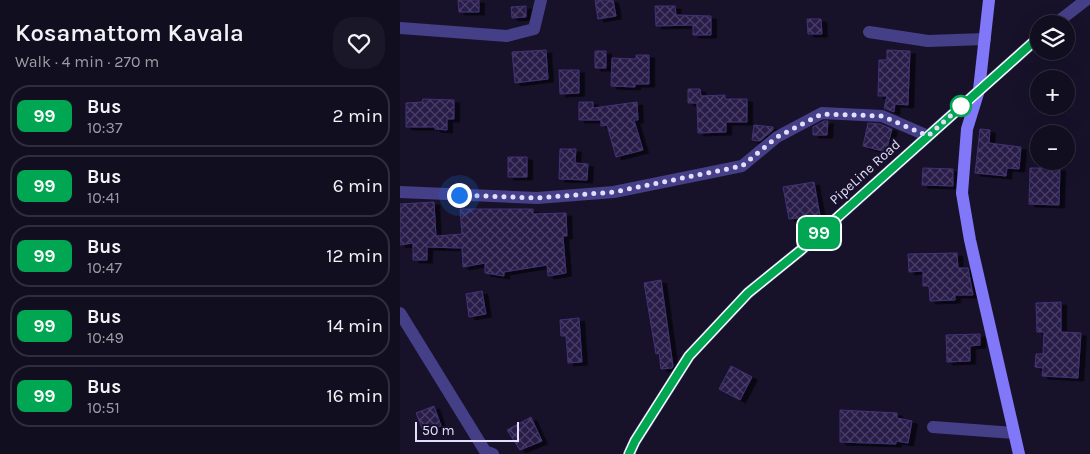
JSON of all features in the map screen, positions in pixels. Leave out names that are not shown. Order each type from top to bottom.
[{"type":"main road","points":[[989,0],[979,90],[967,129],[962,193],[970,240],[1019,454]]},
{"type":"street","points":[[400,28],[507,36],[534,29],[541,0]]},
{"type":"street","points":[[1067,15],[1086,0]]},
{"type":"street","points":[[869,32],[928,41],[986,40]]},
{"type":"street","name":"PipeLine Road","points":[[629,454],[635,441],[689,356],[741,300],[801,250],[1030,45]]},
{"type":"street","points":[[400,192],[537,198],[614,192],[742,166],[777,137],[822,114],[882,116],[928,136]]},
{"type":"street","points":[[400,313],[485,451],[494,454]]},
{"type":"street","points":[[933,427],[1014,433]]},
{"type":"building","points":[[458,0],[479,0],[479,12],[459,12]]},
{"type":"building","points":[[595,0],[613,0],[616,16],[598,19]]},
{"type":"building","points":[[526,6],[526,17],[512,18],[511,7]]},
{"type":"building","points":[[655,6],[675,6],[676,15],[711,16],[711,35],[693,35],[693,25],[656,26]]},
{"type":"building","points":[[807,19],[821,19],[822,34],[808,34]]},
{"type":"building","points":[[546,50],[548,79],[515,83],[512,52]]},
{"type":"building","points":[[887,50],[910,51],[908,105],[895,104],[894,112],[884,108],[887,96],[878,96],[879,60],[887,60]]},
{"type":"building","points":[[595,51],[606,51],[606,68],[595,68]]},
{"type":"building","points":[[636,55],[649,55],[649,84],[635,84],[635,87],[611,86],[612,58],[636,59]]},
{"type":"building","points":[[559,70],[579,70],[579,93],[560,94]]},
{"type":"building","points":[[688,89],[700,89],[701,96],[725,95],[725,99],[747,99],[747,122],[726,122],[726,132],[698,133],[697,103],[688,103]]},
{"type":"building","points":[[423,99],[454,100],[454,119],[447,119],[447,130],[435,129],[435,127],[406,127],[406,103],[422,102]]},
{"type":"building","points":[[579,102],[593,102],[593,108],[637,102],[638,120],[634,120],[643,150],[616,157],[607,125],[601,126],[601,120],[579,120]]},
{"type":"building","points":[[828,121],[827,135],[813,135],[813,127]]},
{"type":"building","points":[[868,123],[880,124],[892,129],[886,152],[863,146]]},
{"type":"building","points":[[754,125],[773,127],[773,130],[760,141],[752,140]]},
{"type":"building","points":[[980,129],[990,130],[989,143],[1021,147],[1019,169],[1007,168],[1006,176],[975,173]]},
{"type":"building","points":[[560,149],[576,149],[575,163],[588,164],[587,180],[559,179]]},
{"type":"building","points":[[508,157],[527,157],[527,177],[508,177]]},
{"type":"building","points":[[923,168],[953,169],[953,186],[922,185]]},
{"type":"building","points":[[1030,168],[1030,170],[1060,170],[1059,205],[1029,204]]},
{"type":"building","points":[[814,182],[820,216],[789,219],[783,187]]},
{"type":"building","points":[[434,202],[436,236],[462,234],[460,209],[533,209],[533,214],[566,213],[567,236],[563,236],[566,273],[548,276],[547,265],[504,272],[504,276],[485,273],[485,263],[463,267],[462,248],[427,247],[427,260],[413,260],[413,243],[400,245],[400,204]]},
{"type":"building","points":[[957,253],[958,268],[968,268],[973,295],[955,295],[955,300],[930,301],[929,286],[923,286],[923,271],[909,272],[908,254]]},
{"type":"building","points":[[661,280],[673,366],[672,368],[661,369],[659,353],[656,354],[644,283]]},
{"type":"building","points":[[482,291],[486,314],[469,317],[466,294]]},
{"type":"building","points":[[1061,302],[1061,332],[1081,333],[1078,378],[1042,376],[1043,368],[1035,367],[1036,354],[1043,354],[1044,332],[1037,332],[1036,303]]},
{"type":"building","points":[[579,318],[582,362],[568,363],[566,336],[561,336],[560,320]]},
{"type":"building","points":[[980,334],[980,345],[970,346],[970,361],[947,362],[946,335]]},
{"type":"building","points":[[731,366],[752,377],[740,400],[719,389]]},
{"type":"building","points":[[434,406],[441,426],[424,433],[416,413]]},
{"type":"building","points":[[840,410],[897,413],[897,418],[912,421],[908,443],[896,441],[896,444],[840,442]]},
{"type":"building","points":[[531,417],[542,441],[520,450],[507,430]]},
{"type":"bus line","name":"99","points":[[629,454],[635,441],[689,356],[748,293],[801,250],[1030,45]]},
{"type":"route","points":[[459,195],[537,198],[614,192],[742,166],[777,137],[822,114],[882,116],[928,136],[966,102],[961,106]]}]
